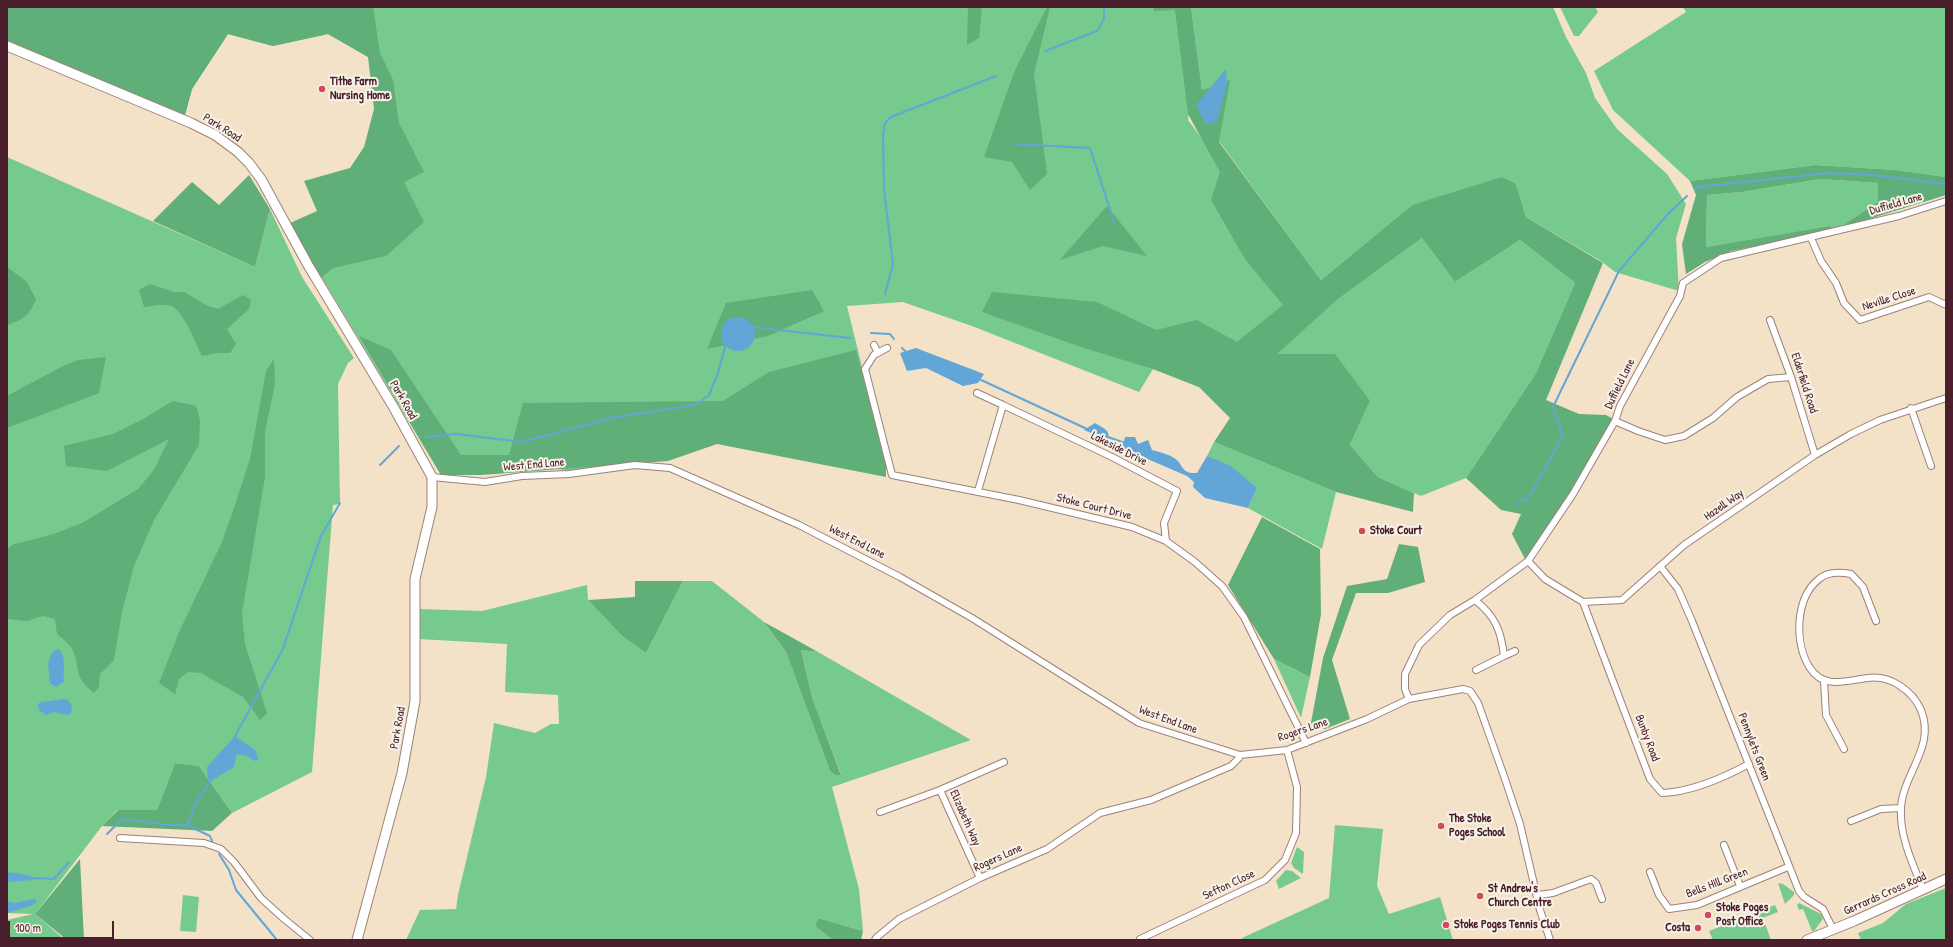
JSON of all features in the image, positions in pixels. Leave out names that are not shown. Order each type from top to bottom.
[{"type":"main road","name":"Park Road","points":[[7,46],[191,123],[216,135],[238,152],[249,163],[260,179],[308,265],[394,408],[432,477],[432,506],[416,579],[415,701],[402,773],[357,940]]},
{"type":"main road","name":"Gerrards Cross Road","points":[[1807,940],[1833,930],[1946,879]]},
{"type":"street","name":"Duffield Lane","points":[[1409,699],[1405,689],[1404,674],[1419,645],[1450,615],[1475,600],[1528,561],[1573,494],[1615,421],[1620,406],[1680,296],[1683,283],[1721,258],[1811,238],[1899,216],[1946,201]]},
{"type":"street","name":"Neville Close","points":[[1811,238],[1821,261],[1836,283],[1844,303],[1860,320],[1929,297],[1946,305]]},
{"type":"street","name":"Elderfield Road","points":[[1770,320],[1791,376],[1815,455]]},
{"type":"street","points":[[874,345],[876,354],[887,348]]},
{"type":"street","name":"Stoke Court Drive","points":[[876,354],[865,369],[892,475],[978,491],[1132,527],[1166,541],[1195,562],[1222,586],[1231,598],[1244,617],[1264,655],[1306,743]]},
{"type":"street","points":[[1615,421],[1638,432],[1665,440],[1684,436],[1713,418],[1743,393],[1768,379],[1791,376]]},
{"type":"street","name":"Lakeside Drive","points":[[977,393],[1112,457],[1177,491],[1164,523],[1166,541]]},
{"type":"street","name":"Hazell Way","points":[[1583,602],[1622,600],[1684,546],[1815,455],[1851,434],[1911,408],[1946,398]]},
{"type":"street","points":[[978,491],[1003,405]]},
{"type":"street","points":[[1911,408],[1931,466]]},
{"type":"street","name":"West End Lane","points":[[432,477],[485,482],[522,476],[568,474],[635,465],[670,468],[799,524],[900,577],[972,618],[1139,723],[1240,755]]},
{"type":"street","points":[[1528,561],[1545,579],[1583,602]]},
{"type":"street","name":"Pennylets Green","points":[[1660,566],[1678,589],[1749,764],[1788,867],[1799,891],[1809,901],[1823,909],[1833,930]]},
{"type":"street","points":[[1876,621],[1863,587],[1851,574],[1836,572],[1819,578],[1806,595],[1800,621],[1802,647],[1810,668],[1824,681],[1841,683],[1870,677],[1892,681],[1910,692],[1921,711],[1924,731],[1922,750],[1906,784],[1901,808],[1906,848],[1923,889]]},
{"type":"street","points":[[1475,600],[1486,609],[1496,622],[1504,656]]},
{"type":"street","name":"Bunby Road","points":[[1583,602],[1650,779],[1662,793],[1677,793],[1732,773],[1749,764]]},
{"type":"street","points":[[1476,670],[1515,651]]},
{"type":"street","points":[[1824,681],[1826,715],[1844,748]]},
{"type":"street","name":"Rogers Lane","points":[[878,939],[899,919],[980,878],[1047,848],[1100,813],[1151,800],[1231,766],[1240,755],[1287,750],[1367,719],[1409,699],[1464,689],[1470,691],[1475,697],[1520,824],[1538,895],[1540,910],[1550,940]]},
{"type":"street","name":"Sefton Close","points":[[1140,939],[1265,880],[1284,860],[1296,833],[1297,787],[1287,750]]},
{"type":"street","name":"Elizabeth Way","points":[[880,812],[940,790],[1004,762]]},
{"type":"street","name":"Elizabeth Way","points":[[940,790],[980,878]]},
{"type":"street","points":[[1851,821],[1881,809],[1901,808]]},
{"type":"street","points":[[120,838],[204,843],[221,849],[234,862],[261,898],[310,940]]},
{"type":"street","points":[[1724,846],[1740,886]]},
{"type":"street","name":"Bells Hill Green","points":[[1650,872],[1659,895],[1669,909],[1697,905],[1788,867]]},
{"type":"street","points":[[1538,895],[1553,894],[1591,880],[1596,883],[1602,899]]},
{"type":"green space","points":[[7,7],[373,7],[380,53],[393,80],[399,123],[424,172],[404,182],[424,222],[386,256],[333,268],[321,278],[290,223],[317,211],[304,181],[350,168],[364,147],[374,109],[368,57],[328,34],[273,46],[228,34],[192,89],[185,115],[7,41]]},
{"type":"green space","points":[[162,7],[1179,7],[1193,69],[1188,120],[1313,286],[1199,387],[1153,369],[1139,392],[972,326],[903,302],[847,306],[881,444],[735,412],[609,469],[570,471],[519,463],[441,475],[312,261],[384,137],[394,132],[368,57],[328,34],[273,46],[228,34],[192,89],[185,115]]},
{"type":"green space","points":[[968,7],[982,7],[979,38],[967,45]]},
{"type":"green space","points":[[1047,7],[1050,7],[1034,74],[1047,174],[1030,190],[1012,162],[984,157],[1015,70]]},
{"type":"green space","points":[[1153,7],[1191,7],[1202,90],[1230,80],[1219,142],[1321,280],[1412,205],[1502,177],[1516,184],[1526,217],[1603,263],[1546,400],[1579,414],[1606,415],[1613,419],[1572,493],[1525,559],[1512,534],[1521,514],[1501,510],[1466,478],[1536,373],[1575,283],[1520,240],[1455,282],[1422,238],[1337,300],[1277,354],[1335,354],[1370,401],[1350,445],[1378,477],[1414,493],[1413,512],[1336,492],[1214,442],[1230,418],[1199,387],[1153,369],[1081,347],[982,312],[992,292],[1097,302],[1156,330],[1197,320],[1237,342],[1283,305],[1245,259],[1211,200],[1220,172],[1188,114],[1175,10],[1154,11]]},
{"type":"green space","points":[[1191,7],[1553,7],[1566,37],[1586,73],[1595,98],[1617,129],[1667,174],[1686,204],[1676,238],[1679,291],[1615,272],[1601,261],[1526,217],[1516,184],[1412,205],[1321,280],[1219,141],[1229,81],[1202,90]]},
{"type":"green space","points":[[1560,7],[1595,7],[1598,12],[1579,36],[1574,36]]},
{"type":"green space","points":[[1683,7],[1946,7],[1946,177],[1896,170],[1815,165],[1690,181],[1613,110],[1594,71],[1686,12]]},
{"type":"green space","points":[[7,157],[255,267],[270,209],[302,277],[354,358],[348,363],[338,384],[340,504],[333,505],[312,772],[232,813],[199,766],[175,763],[157,810],[117,810],[102,826],[35,914],[65,940],[7,940],[7,920],[33,914],[7,913]]},
{"type":"green space","points":[[1815,165],[1896,170],[1946,177],[1946,195],[1847,226],[1846,223],[1878,202],[1878,183],[1821,179],[1742,192],[1707,195],[1706,247],[1831,226],[1832,231],[1731,251],[1705,262],[1686,274],[1682,244],[1696,195],[1690,181]]},
{"type":"green space","points":[[249,175],[270,209],[255,267],[153,221],[192,182],[219,205]]},
{"type":"green space","points":[[1821,179],[1878,183],[1878,202],[1846,223],[1847,226],[1832,231],[1831,227],[1706,247],[1707,195],[1742,192]]},
{"type":"green space","points":[[1107,206],[1147,256],[1103,246],[1060,260]]},
{"type":"green space","points":[[1422,238],[1455,282],[1520,240],[1575,283],[1536,373],[1466,478],[1421,496],[1378,477],[1350,445],[1370,401],[1276,354],[1337,300]]},
{"type":"green space","points":[[7,267],[26,281],[36,299],[31,309],[22,319],[7,325]]},
{"type":"green space","points":[[150,284],[174,292],[184,292],[208,306],[218,309],[243,295],[251,300],[249,309],[227,329],[236,344],[230,353],[217,353],[202,356],[185,321],[176,309],[171,306],[164,305],[144,307],[139,290]]},
{"type":"green space","points":[[812,290],[824,311],[768,336],[707,349],[726,303]]},
{"type":"green space","points":[[359,336],[391,350],[461,455],[509,455],[523,403],[723,401],[769,372],[856,350],[886,462],[886,477],[717,444],[668,461],[481,475],[441,475]]},
{"type":"green space","points":[[106,357],[99,393],[7,428],[7,396],[61,367],[78,360]]},
{"type":"green space","points":[[274,359],[275,384],[265,431],[265,477],[242,613],[245,644],[267,713],[260,720],[243,697],[201,673],[188,672],[179,679],[175,694],[159,683],[180,630],[222,542],[232,514],[250,459],[266,371]]},
{"type":"green space","points":[[173,401],[196,406],[200,420],[199,445],[154,520],[134,566],[122,612],[114,660],[100,674],[99,687],[94,693],[79,675],[76,660],[71,647],[57,634],[55,619],[43,616],[27,621],[7,619],[7,549],[14,544],[54,534],[84,522],[138,489],[154,470],[169,439],[107,471],[66,466],[64,446],[113,434],[143,419]]},
{"type":"green space","points":[[1214,442],[1336,492],[1322,549],[1248,508],[1257,488],[1207,456]]},
{"type":"green space","points":[[1262,517],[1320,549],[1321,614],[1310,677],[1274,659],[1228,585]]},
{"type":"green space","points":[[1399,544],[1418,547],[1425,582],[1388,593],[1356,593],[1332,660],[1350,719],[1325,729],[1310,728],[1323,658],[1347,586],[1387,579]]},
{"type":"green space","points":[[635,581],[683,581],[646,653],[622,636],[588,600],[635,597]]},
{"type":"green space","points":[[683,581],[712,581],[764,622],[786,652],[830,771],[835,775],[841,774],[812,697],[801,650],[818,652],[971,740],[832,787],[859,889],[863,931],[818,918],[815,926],[833,940],[406,940],[420,910],[456,909],[486,777],[494,723],[535,733],[551,724],[559,724],[558,695],[505,692],[507,644],[419,639],[419,609],[482,611],[587,585],[588,600],[622,636],[646,653]]},
{"type":"green space","points":[[764,622],[818,652],[801,650],[812,697],[841,775],[835,775],[830,771],[786,652]]},
{"type":"green space","points":[[1274,659],[1310,677],[1301,718]]},
{"type":"green space","points":[[175,763],[199,766],[232,813],[212,831],[102,826],[118,810],[157,810]]},
{"type":"green space","points":[[1335,825],[1383,829],[1377,886],[1389,914],[1440,897],[1453,940],[1242,940],[1242,938],[1329,898]]},
{"type":"green space","points":[[1297,847],[1304,852],[1303,874],[1294,868],[1291,863]]},
{"type":"green space","points":[[80,859],[84,940],[67,940],[35,914]]},
{"type":"green space","points":[[1286,870],[1292,871],[1301,878],[1279,889],[1276,881]]},
{"type":"green space","points":[[1778,883],[1783,884],[1794,892],[1794,895],[1785,904]]},
{"type":"green space","points":[[1946,888],[1946,940],[1861,940],[1858,933],[1883,923],[1906,904]]},
{"type":"green space","points":[[183,895],[199,897],[196,932],[180,931]]},
{"type":"green space","points":[[1799,903],[1821,914],[1823,919],[1814,931],[1812,931],[1803,909],[1799,910],[1797,905]]},
{"type":"green space","points":[[1775,905],[1778,912],[1763,918],[1771,940],[1713,940],[1709,931]]},
{"type":"green space","points":[[818,918],[863,931],[861,940],[833,940],[815,926]]},
{"type":"water","points":[[1226,69],[1227,86],[1217,121],[1206,125],[1196,105]]},
{"type":"water","points":[[738,317],[750,322],[755,334],[750,346],[738,351],[726,346],[721,334],[726,322]]},
{"type":"water","points":[[916,348],[984,374],[978,383],[963,386],[926,368],[907,371],[900,353]]},
{"type":"water","points":[[1095,423],[1107,432],[1109,437],[1108,440],[1084,430]]},
{"type":"water","points":[[1125,437],[1135,437],[1138,444],[1148,440],[1152,450],[1174,458],[1188,472],[1197,473],[1207,456],[1231,466],[1257,488],[1248,508],[1205,498],[1193,487],[1194,482],[1187,476],[1122,448]]},
{"type":"water","points":[[58,649],[61,651],[64,659],[64,682],[56,687],[50,683],[48,664],[52,652]]},
{"type":"water","points":[[64,699],[68,700],[72,705],[71,713],[69,714],[64,715],[54,712],[47,715],[39,710],[38,704],[41,702]]},
{"type":"water","points":[[235,736],[255,750],[259,759],[255,761],[247,756],[238,754],[236,756],[234,767],[211,781],[208,779],[207,767]]},
{"type":"water","points":[[7,872],[23,874],[36,878],[33,880],[7,882]]},
{"type":"water","points":[[35,899],[37,902],[30,906],[7,913],[7,901],[13,903]]},
{"type":"waterway","points":[[1045,51],[1097,31],[1104,19],[1104,7]]},
{"type":"waterway","points":[[885,294],[893,264],[884,190],[883,135],[885,123],[891,117],[996,76]]},
{"type":"waterway","points":[[1015,144],[1090,148],[1115,225]]},
{"type":"waterway","points":[[1695,190],[1697,187],[1828,173],[1873,175],[1946,184]]},
{"type":"waterway","points":[[1516,502],[1528,498],[1563,436],[1553,407],[1619,271],[1668,214],[1687,196]]},
{"type":"waterway","points":[[752,327],[850,338]]},
{"type":"waterway","points":[[871,333],[890,334],[894,339]]},
{"type":"waterway","points":[[426,437],[456,434],[522,442],[616,417],[695,405],[709,395],[718,373],[726,343]]},
{"type":"waterway","points":[[902,348],[906,352]]},
{"type":"waterway","points":[[979,379],[1087,429]]},
{"type":"waterway","points":[[1108,437],[1125,443]]},
{"type":"waterway","points":[[380,465],[399,446]]},
{"type":"waterway","points":[[234,738],[282,651],[321,536],[340,503]]},
{"type":"waterway","points":[[187,825],[198,799],[212,779]]},
{"type":"waterway","points":[[107,834],[122,819],[170,825],[187,825],[210,836],[212,841]]},
{"type":"waterway","points":[[219,854],[229,870],[236,890],[277,940]]},
{"type":"waterway","points":[[35,878],[54,879],[69,862]]},
{"type":"place","name":"Tithe Farm Nursing Home","points":[[322,89]]},
{"type":"place","name":"Stoke Court","points":[[1362,531]]},
{"type":"place","name":"The Stoke Poges School","points":[[1441,826]]},
{"type":"place","name":"St Andrew's Church Centre","points":[[1480,896]]},
{"type":"place","name":"Stoke Poges Post Office","points":[[1708,915]]},
{"type":"place","name":"Stoke Poges Tennis Club","points":[[1446,925]]},
{"type":"place","name":"Costa","points":[[1698,928]]}]
